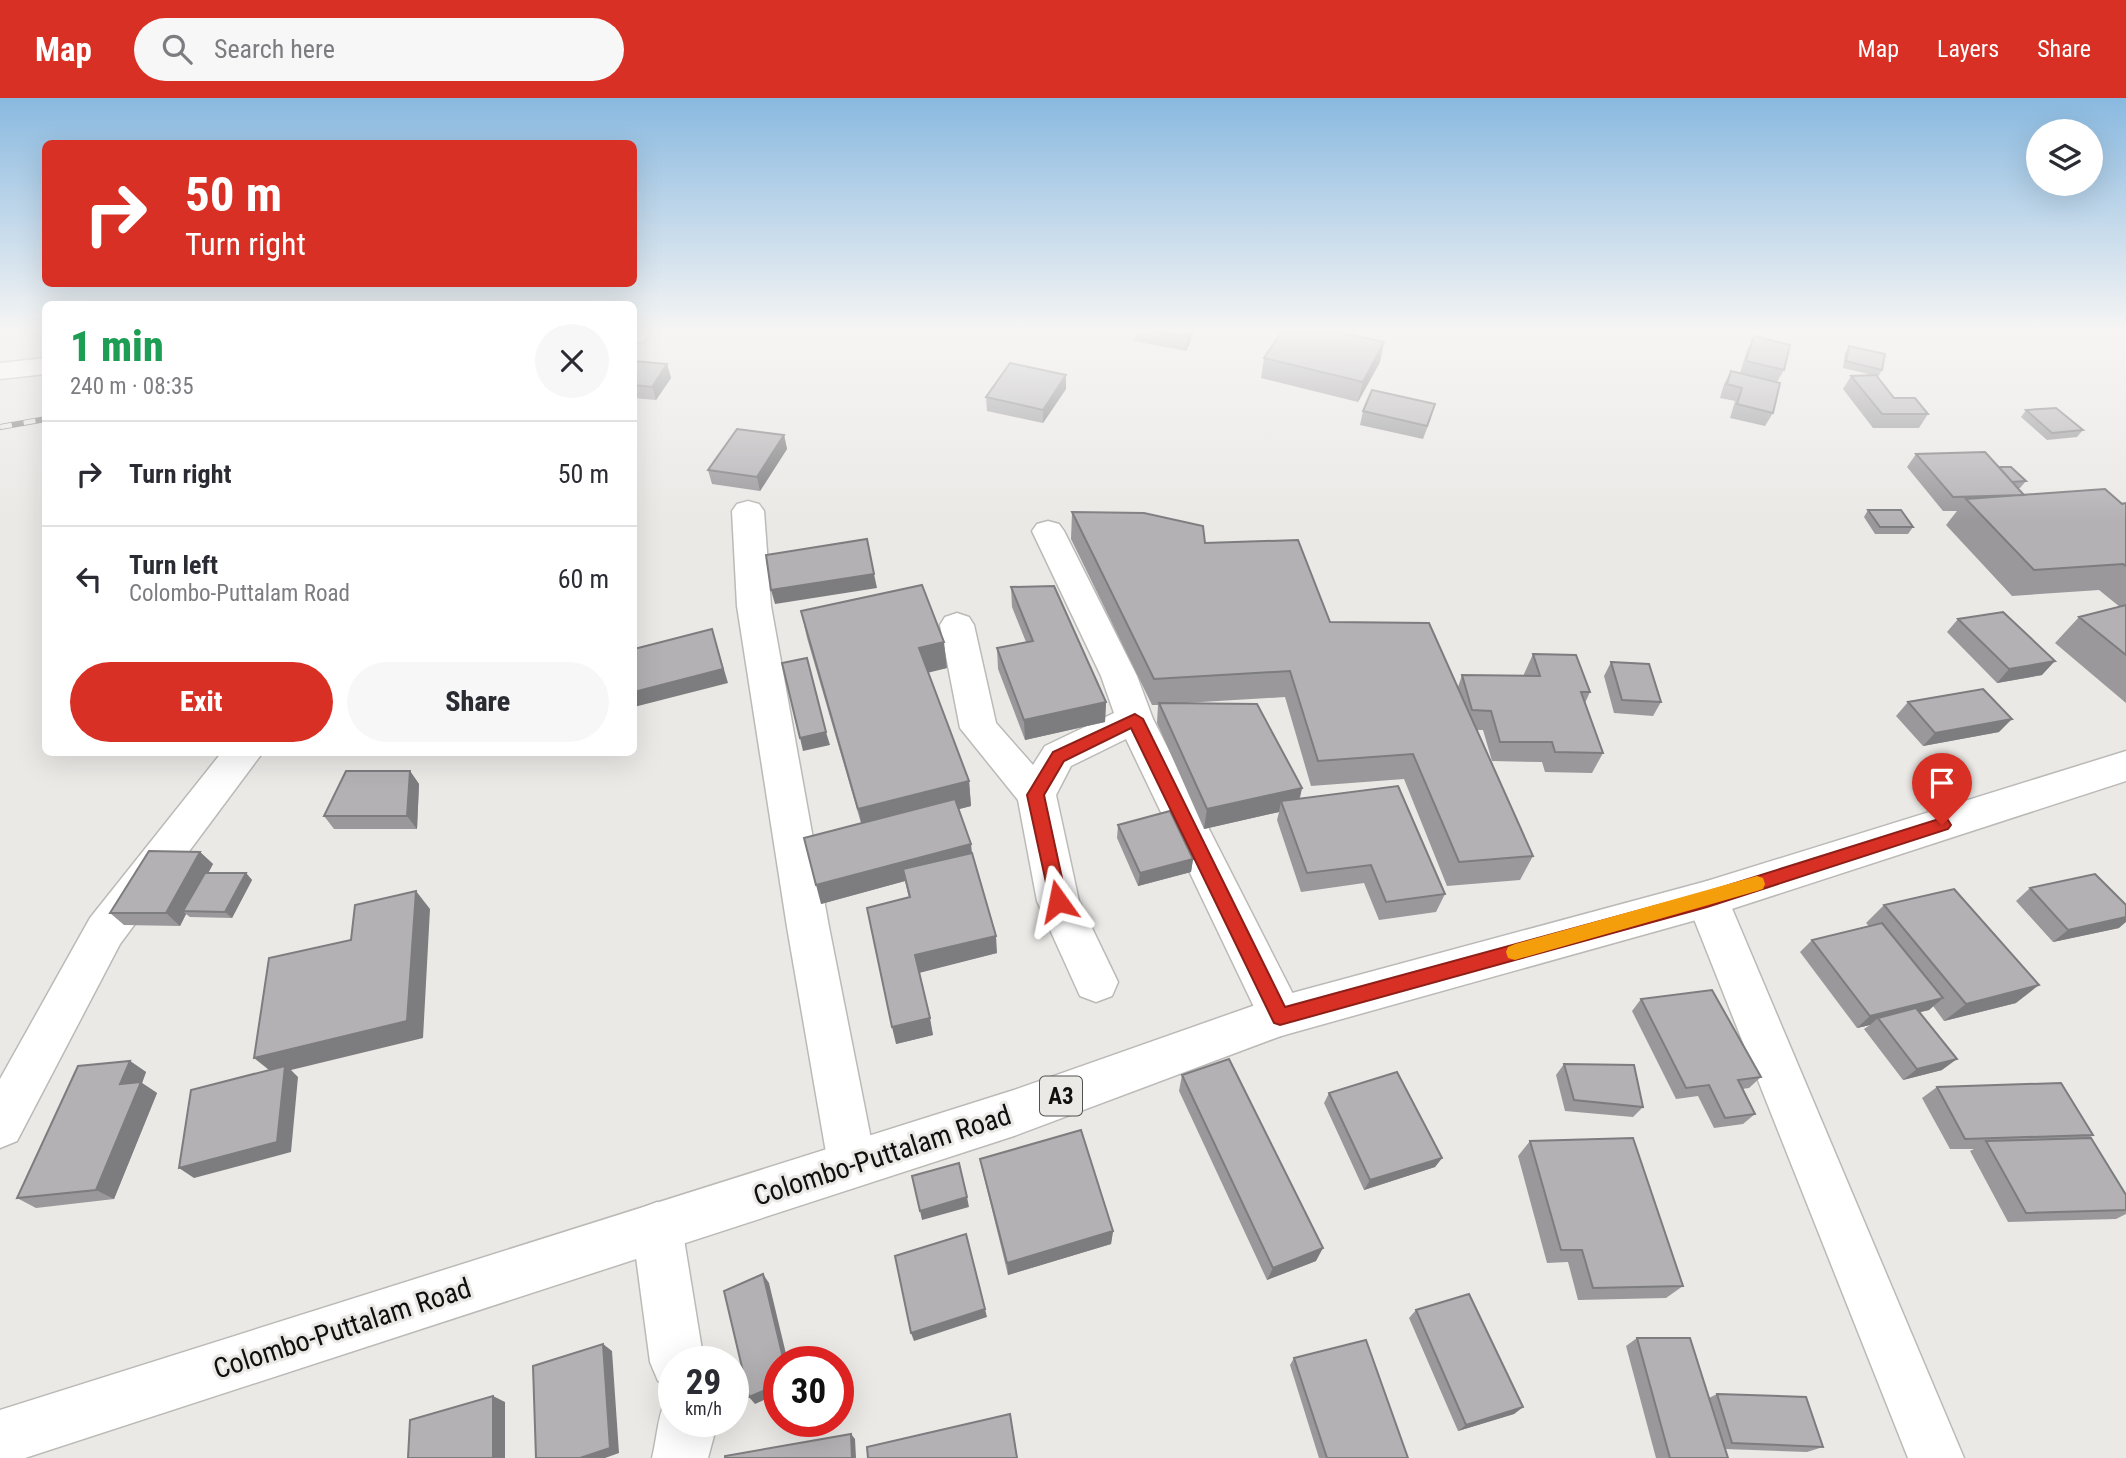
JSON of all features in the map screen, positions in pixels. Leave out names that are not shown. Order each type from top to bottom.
[{"type":"main road","points":[[748,511],[756,619],[808,927],[852,1164]]},
{"type":"main road","points":[[1048,531],[1119,676],[1135,719],[1280,1017]]},
{"type":"main road","points":[[957,625],[979,729],[1035,795],[1058,901],[1096,982]]},
{"type":"main road","points":[[1035,795],[1058,757],[1135,719]]},
{"type":"main road","points":[[0,1125],[104,931],[241,756]]},
{"type":"main road","name":"Colombo-Puttalam Road","points":[[0,1438],[1014,1113],[1280,1017],[1707,900],[2126,766]]},
{"type":"main road","points":[[1707,900],[1937,1458]]},
{"type":"main road","points":[[657,1227],[675,1346]]},
{"type":"main road","points":[[680,1458],[686,1437]]},
{"type":"building","points":[[988,394],[1053,394],[1043,410],[986,397]]},
{"type":"building","points":[[1370,394],[1392,394],[1435,404],[1427,426],[1363,411]]},
{"type":"building","points":[[1740,394],[1777,394],[1773,413],[1737,404]]},
{"type":"building","points":[[1866,394],[1915,398],[1928,414],[1882,414]]},
{"type":"building","points":[[2056,408],[2083,430],[2052,433],[2026,410]]},
{"type":"building","points":[[737,429],[784,435],[757,477],[708,470]]},
{"type":"building","points":[[1985,452],[2024,495],[1953,497],[1916,454]]},
{"type":"building","points":[[1999,467],[2011,467],[2026,481],[2012,482]]},
{"type":"building","points":[[2105,489],[2122,504],[2126,503],[2126,566],[2123,564],[2034,570],[1966,499]]},
{"type":"building","points":[[1868,510],[1901,510],[1913,527],[1880,527]]},
{"type":"building","points":[[1072,512],[1144,513],[1203,526],[1205,543],[1298,540],[1330,622],[1429,623],[1533,856],[1459,862],[1413,754],[1318,761],[1290,671],[1154,679]]},
{"type":"building","points":[[867,539],[874,574],[771,590],[766,555]]},
{"type":"building","points":[[922,585],[944,642],[919,648],[969,781],[858,809],[801,611]]},
{"type":"building","points":[[1054,586],[1106,702],[1024,720],[997,648],[1033,641],[1011,587]]},
{"type":"building","points":[[2126,605],[2126,655],[2079,617]]},
{"type":"building","points":[[2003,612],[2055,661],[2009,669],[1958,619]]},
{"type":"building","points":[[712,629],[723,669],[637,691],[637,648]]},
{"type":"building","points":[[1533,654],[1576,655],[1590,692],[1581,692],[1603,753],[1555,752],[1552,742],[1500,742],[1491,711],[1472,710],[1462,675],[1540,676]]},
{"type":"building","points":[[807,658],[826,732],[800,738],[782,663]]},
{"type":"building","points":[[1611,662],[1649,664],[1661,702],[1622,700]]},
{"type":"building","points":[[1983,689],[2012,719],[1935,733],[1908,702]]},
{"type":"building","points":[[1159,703],[1257,704],[1302,788],[1207,809]]},
{"type":"building","points":[[346,771],[410,771],[407,816],[324,816]]},
{"type":"building","points":[[1398,786],[1445,894],[1386,902],[1371,865],[1307,873],[1281,801]]},
{"type":"building","points":[[955,799],[971,844],[816,885],[804,838]]},
{"type":"building","points":[[1170,811],[1193,859],[1140,873],[1118,825]]},
{"type":"building","points":[[149,851],[200,852],[166,913],[110,913]]},
{"type":"building","points":[[972,853],[996,936],[915,955],[930,1018],[892,1027],[867,908],[910,897],[903,869]]},
{"type":"building","points":[[205,873],[246,873],[225,912],[183,911]]},
{"type":"building","points":[[2095,874],[2126,905],[2126,917],[2068,930],[2030,888]]},
{"type":"building","points":[[1954,889],[2039,985],[1966,1004],[1884,905]]},
{"type":"building","points":[[416,891],[407,1021],[254,1058],[269,958],[351,940],[355,905]]},
{"type":"building","points":[[1882,923],[1943,998],[1870,1016],[1812,940]]},
{"type":"building","points":[[1712,990],[1761,1077],[1738,1080],[1755,1114],[1725,1118],[1709,1085],[1686,1088],[1641,999]]},
{"type":"building","points":[[1916,1008],[1957,1059],[1917,1069],[1878,1018]]},
{"type":"building","points":[[1229,1059],[1323,1248],[1273,1268],[1182,1075]]},
{"type":"building","points":[[130,1061],[120,1084],[141,1082],[96,1190],[17,1198],[78,1066]]},
{"type":"building","points":[[1564,1064],[1634,1065],[1643,1107],[1574,1100]]},
{"type":"building","points":[[285,1066],[277,1142],[179,1168],[191,1090]]},
{"type":"building","points":[[1397,1072],[1442,1158],[1370,1180],[1329,1093]]},
{"type":"building","points":[[2061,1083],[2093,1135],[1965,1139],[1937,1087]]},
{"type":"building","points":[[1081,1130],[1113,1231],[1007,1263],[980,1159]]},
{"type":"building","points":[[1633,1138],[1683,1286],[1593,1288],[1582,1250],[1561,1250],[1530,1141]]},
{"type":"building","points":[[2091,1138],[2126,1195],[2126,1210],[2026,1213],[1986,1141]]},
{"type":"building","points":[[959,1163],[967,1197],[920,1211],[912,1176]]},
{"type":"building","points":[[966,1234],[985,1309],[911,1333],[895,1256]]},
{"type":"building","points":[[763,1274],[780,1346],[763,1346],[763,1391],[749,1397],[749,1346],[737,1346],[724,1291]]},
{"type":"building","points":[[1469,1294],[1523,1407],[1466,1425],[1416,1310]]},
{"type":"building","points":[[1637,1338],[1690,1338],[1728,1458],[1670,1458]]},
{"type":"building","points":[[1366,1340],[1408,1458],[1327,1458],[1294,1358]]},
{"type":"building","points":[[603,1344],[610,1448],[580,1458],[536,1458],[533,1366]]},
{"type":"building","points":[[1717,1394],[1806,1397],[1823,1447],[1732,1443]]},
{"type":"building","points":[[493,1396],[493,1458],[408,1458],[410,1420]]},
{"type":"building","points":[[1010,1414],[1017,1458],[868,1458],[867,1447]]},
{"type":"building","points":[[834,1437],[851,1437],[852,1458],[725,1456]]},
{"type":"railway","points":[[0,427],[42,420]]},
{"type":"slow traffic","points":[[1515,952],[1757,884]]},
{"type":"route","points":[[1058,901],[1035,795],[1058,757],[1135,719],[1280,1017],[1707,900],[1942,825]]}]
